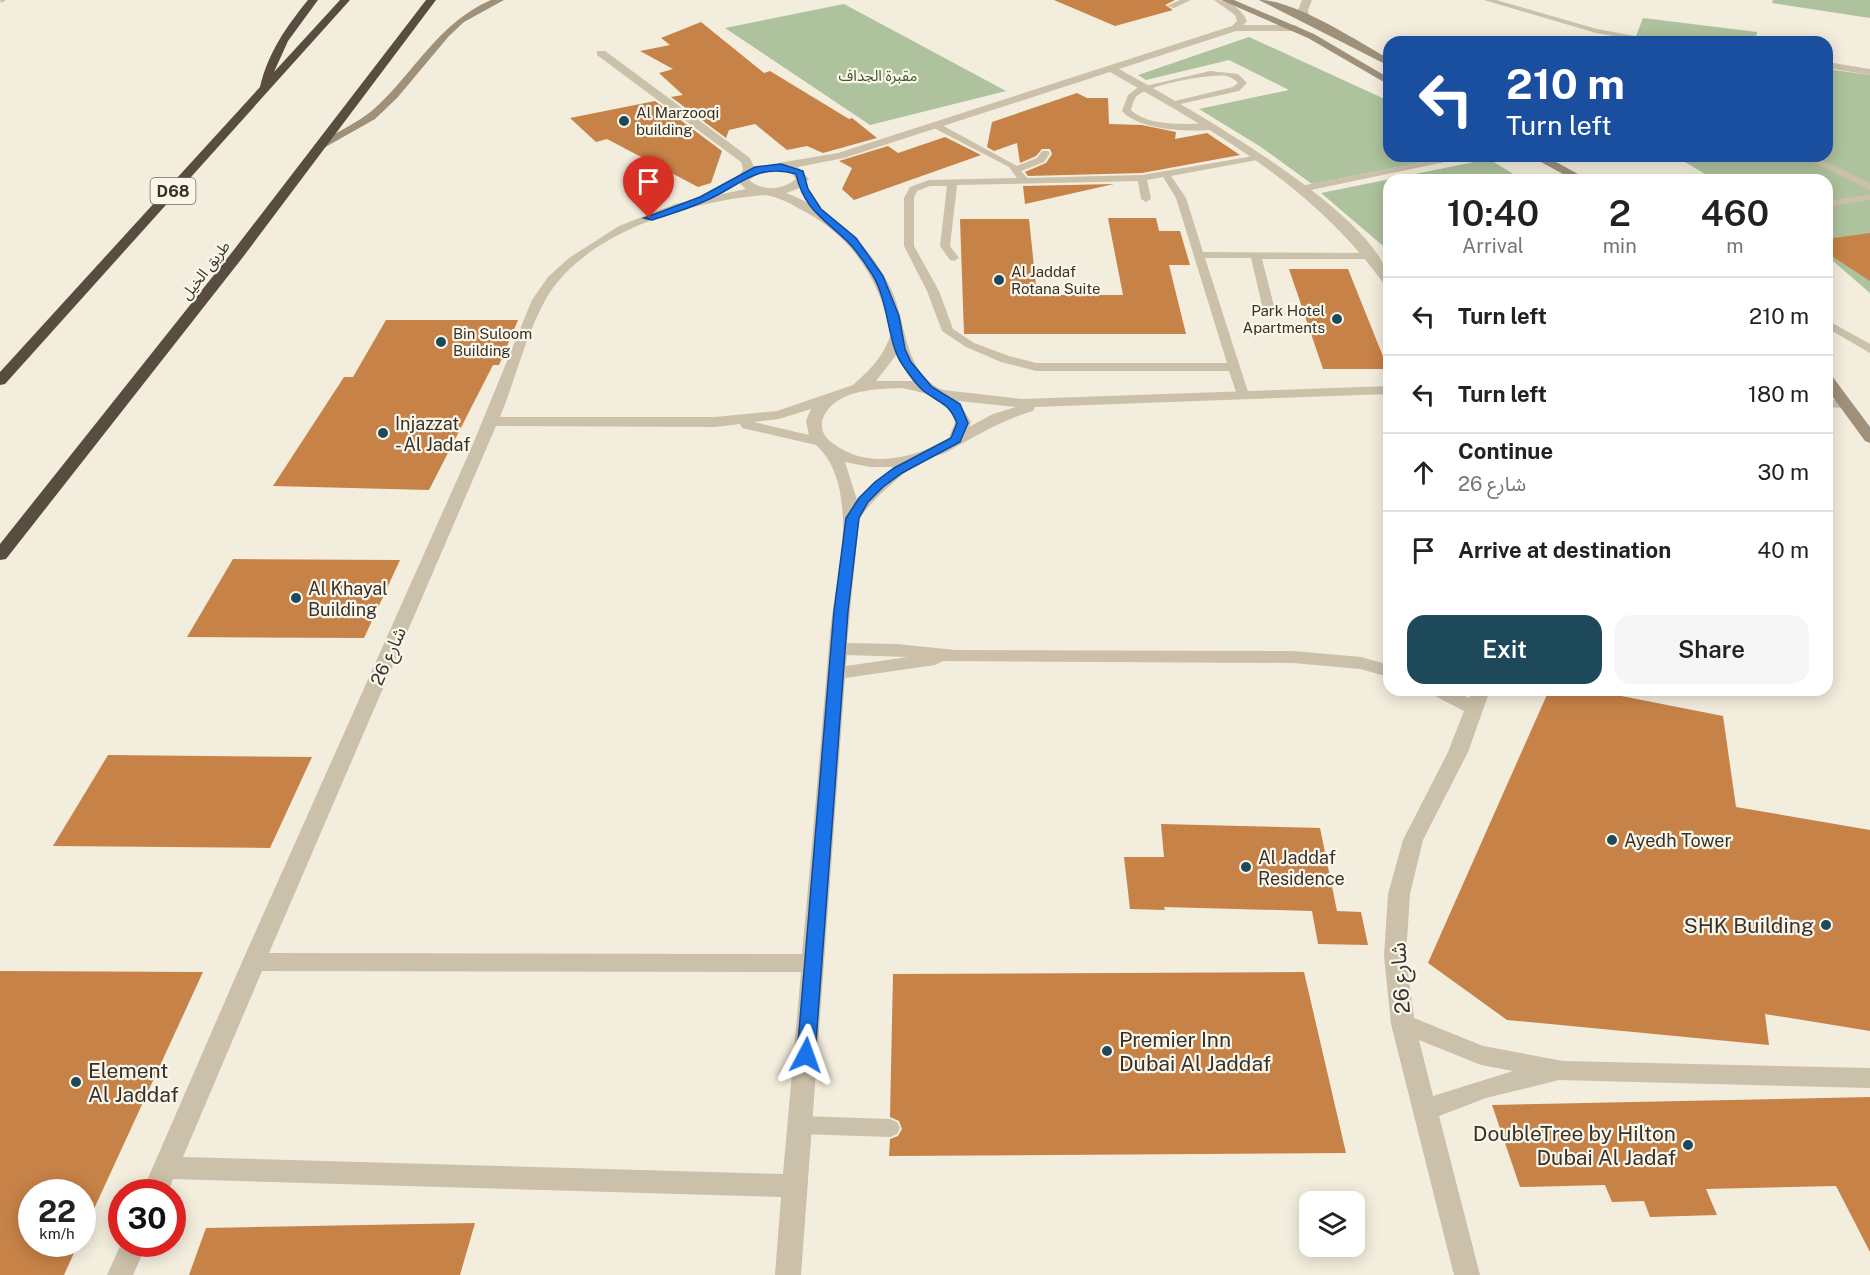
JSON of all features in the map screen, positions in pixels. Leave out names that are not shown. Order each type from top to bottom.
[{"type":"highway","points":[[265,90],[270,65],[281,42],[295,20],[313,0]]},
{"type":"highway","name":"D68","points":[[0,381],[345,0]]},
{"type":"highway","name":"طريق الخيل","points":[[0,555],[238,254],[431,0]]},
{"type":"street","points":[[318,147],[380,109],[454,23],[499,0]]},
{"type":"street","points":[[1219,0],[1239,14],[1242,21],[1235,27]]},
{"type":"street","points":[[1226,0],[1295,28],[1383,79]]},
{"type":"street","points":[[1264,0],[1306,18],[1383,60]]},
{"type":"street","points":[[1306,18],[1303,10],[1307,0]]},
{"type":"street","points":[[840,156],[1235,27],[1295,28]]},
{"type":"street","points":[[601,53],[749,165],[745,184],[750,188],[767,191],[817,211],[852,240],[872,267],[887,295],[906,363],[934,392],[949,399],[961,414],[963,423],[956,440]]},
{"type":"street","points":[[1110,68],[1213,128],[1300,189],[1354,234],[1383,272]]},
{"type":"street","points":[[739,156],[800,172],[817,211]]},
{"type":"street","name":"شارع 26","points":[[161,1179],[253,962],[491,421],[537,304],[551,281],[573,261],[600,242],[632,225],[704,199],[745,176],[777,167],[840,156]]},
{"type":"street","name":"شارع 26","points":[[704,199],[792,188],[819,166],[840,156]]},
{"type":"street","points":[[1548,162],[1571,174]]},
{"type":"street","points":[[491,421],[715,422],[779,415],[834,397],[872,378],[886,362],[898,335]]},
{"type":"street","points":[[858,387],[901,384],[993,402],[1050,403],[1383,392]]},
{"type":"street","points":[[1833,390],[1870,438]]},
{"type":"street","points":[[788,1275],[838,649],[852,518],[848,482],[826,446],[816,435],[814,418],[818,411],[834,397]]},
{"type":"street","points":[[852,518],[863,500],[879,484],[921,458],[999,417],[1050,403]]},
{"type":"street","points":[[1833,403],[1844,404]]},
{"type":"street","points":[[715,422],[770,429],[826,446],[842,455],[872,462],[921,458]]},
{"type":"street","points":[[838,649],[897,650],[955,656],[1271,656],[1383,663]]},
{"type":"street","points":[[837,673],[955,656]]},
{"type":"street","points":[[1361,663],[1383,669]]},
{"type":"street","name":"شارع 26","points":[[1467,1275],[1403,1024],[1395,956],[1399,894],[1413,840],[1458,752],[1478,699]]},
{"type":"street","points":[[253,962],[812,963]]},
{"type":"street","points":[[1403,1024],[1481,1055],[1563,1071],[1870,1078]]},
{"type":"street","points":[[1426,1110],[1457,1095],[1491,1085],[1563,1071]]},
{"type":"street","points":[[166,1168],[795,1186]]},
{"type":"street","points":[[120,1275],[128,1257]]},
{"type":"lane","points":[[1171,6],[1187,0]]},
{"type":"lane","points":[[1488,0],[1589,30],[1626,36]]},
{"type":"lane","points":[[1833,66],[1870,72]]},
{"type":"lane","points":[[1174,104],[1236,89],[1243,83],[1231,75],[1213,73],[1146,88],[1136,92],[1126,111],[1132,118],[1147,122],[1213,128]]},
{"type":"lane","points":[[935,125],[1017,169],[1024,181]]},
{"type":"lane","points":[[1017,169],[1041,160],[1045,153]]},
{"type":"lane","points":[[1235,368],[1036,367],[1005,359],[957,338],[944,322],[933,291],[909,246],[907,238],[910,192],[920,185],[952,182],[1142,178],[1257,157]]},
{"type":"lane","points":[[1300,189],[1438,162]]},
{"type":"lane","points":[[1818,162],[1870,187]]},
{"type":"lane","points":[[1166,175],[1178,190],[1244,395]]},
{"type":"lane","points":[[1142,178],[1146,199]]},
{"type":"lane","points":[[952,182],[945,246],[954,258]]},
{"type":"lane","points":[[1833,203],[1870,197]]},
{"type":"lane","points":[[1200,255],[1373,256]]},
{"type":"lane","points":[[1256,255],[1269,314]]},
{"type":"lane","points":[[1833,327],[1870,349]]},
{"type":"lane","points":[[801,1125],[890,1128]]},
{"type":"green space","points":[[1773,0],[1870,0],[1870,18],[1772,3]]},
{"type":"green space","name":"مقبرة الجداف","points":[[844,4],[1006,91],[870,125],[725,28]]},
{"type":"green space","points":[[1643,18],[1757,32],[1756,36],[1636,36]]},
{"type":"green space","points":[[1249,37],[1383,98],[1383,162],[1424,162],[1312,184],[1261,147],[1199,109],[1289,90],[1229,60],[1146,80],[1138,75]]},
{"type":"green space","points":[[1833,70],[1870,75],[1870,293],[1833,261],[1833,174],[1705,174],[1685,162],[1833,162]]},
{"type":"green space","points":[[1474,162],[1494,162],[1513,174],[1415,174]]},
{"type":"green space","points":[[1383,180],[1383,246],[1321,193]]},
{"type":"building","points":[[1054,0],[1175,0],[1165,5],[1173,10],[1115,26]]},
{"type":"building","points":[[701,22],[764,73],[770,71],[849,119],[852,118],[877,138],[823,153],[807,146],[787,150],[755,124],[729,130],[726,138],[671,97],[683,95],[659,73],[673,69],[640,51],[670,45],[661,38]]},
{"type":"building","points":[[1077,93],[1087,98],[1108,98],[1109,124],[1142,125],[1176,132],[1175,139],[1207,133],[1240,155],[1142,173],[1028,176],[1025,172],[1046,163],[1052,154],[1050,149],[1042,149],[1036,156],[1020,163],[1017,143],[994,151],[987,147],[992,122]]},
{"type":"building","points":[[655,101],[722,151],[711,183],[698,187],[607,139],[596,142],[570,118]]},
{"type":"building","points":[[945,137],[981,155],[854,200],[842,189],[852,168],[839,161],[888,146],[898,153]]},
{"type":"building","points":[[1114,184],[1025,204],[1023,186]]},
{"type":"building","name":"Al Jaddaf Rotana Suite","points":[[1108,218],[1156,218],[1159,231],[1180,231],[1190,265],[1169,265],[1186,334],[964,334],[960,219],[1029,219],[1037,295],[1123,295]]},
{"type":"building","points":[[1870,233],[1870,281],[1833,257],[1833,238]]},
{"type":"building","name":"Park Hotel Apartments","points":[[1289,269],[1348,269],[1383,356],[1383,369],[1323,369]]},
{"type":"building","name":"Injazzat - Al Jadaf","points":[[386,320],[518,320],[499,365],[493,365],[429,490],[273,486],[344,377],[353,377]]},
{"type":"building","name":"Al Khayal Building","points":[[233,559],[400,560],[364,638],[187,637]]},
{"type":"building","name":"Ayedh Tower","points":[[1546,696],[1621,696],[1723,716],[1736,807],[1870,830],[1870,1031],[1765,1014],[1769,1045],[1507,1020],[1428,963]]},
{"type":"building","points":[[108,755],[312,757],[270,848],[53,846]]},
{"type":"building","name":"Al Jaddaf Residence","points":[[1161,824],[1320,828],[1337,911],[1361,912],[1368,945],[1318,944],[1312,911],[1164,907],[1165,910],[1130,909],[1124,857],[1164,857]]},
{"type":"building","name":"Element Al Jaddaf","points":[[0,971],[203,972],[96,1205],[96,1179],[18,1179],[18,1257],[72,1257],[64,1275],[0,1275]]},
{"type":"building","name":"Premier Inn Dubai Al Jaddaf","points":[[1304,972],[1346,1153],[889,1156],[890,1139],[898,1136],[902,1129],[899,1121],[890,1117],[893,974]]},
{"type":"building","name":"DoubleTree by Hilton Dubai Al Jadaf","points":[[1870,1097],[1870,1252],[1836,1186],[1706,1189],[1717,1215],[1650,1217],[1644,1201],[1612,1202],[1605,1185],[1520,1187],[1492,1105]]},
{"type":"building","points":[[475,1223],[460,1275],[189,1275],[206,1228]]},
{"type":"place","name":"Al Marzooqi building","points":[[624,121]]},
{"type":"place","name":"Al Jaddaf Rotana Suite","points":[[999,280]]},
{"type":"place","name":"Park Hotel Apartments","points":[[1337,319]]},
{"type":"place","name":"Bin Suloom Building","points":[[441,342]]},
{"type":"place","name":"Injazzat - Al Jadaf","points":[[383,433]]},
{"type":"place","name":"Al Khayal Building","points":[[296,598]]},
{"type":"place","name":"Ayedh Tower","points":[[1612,840]]},
{"type":"place","name":"Al Jaddaf Residence","points":[[1246,867]]},
{"type":"place","name":"SHK Building","points":[[1826,925]]},
{"type":"place","name":"Premier Inn Dubai Al Jaddaf","points":[[1107,1051]]},
{"type":"place","name":"Element Al Jaddaf","points":[[76,1082]]},
{"type":"place","name":"DoubleTree by Hilton Dubai Al Jadaf","points":[[1688,1145]]},
{"type":"route","points":[[649,218],[704,199],[726,189],[746,174],[758,169],[781,167],[800,172],[804,189],[817,211],[836,224],[852,240],[878,276],[894,316],[900,349],[906,363],[928,389],[949,399],[956,406],[963,423],[956,440],[935,453],[898,470],[879,484],[863,500],[852,518],[841,611],[806,1055]]}]
